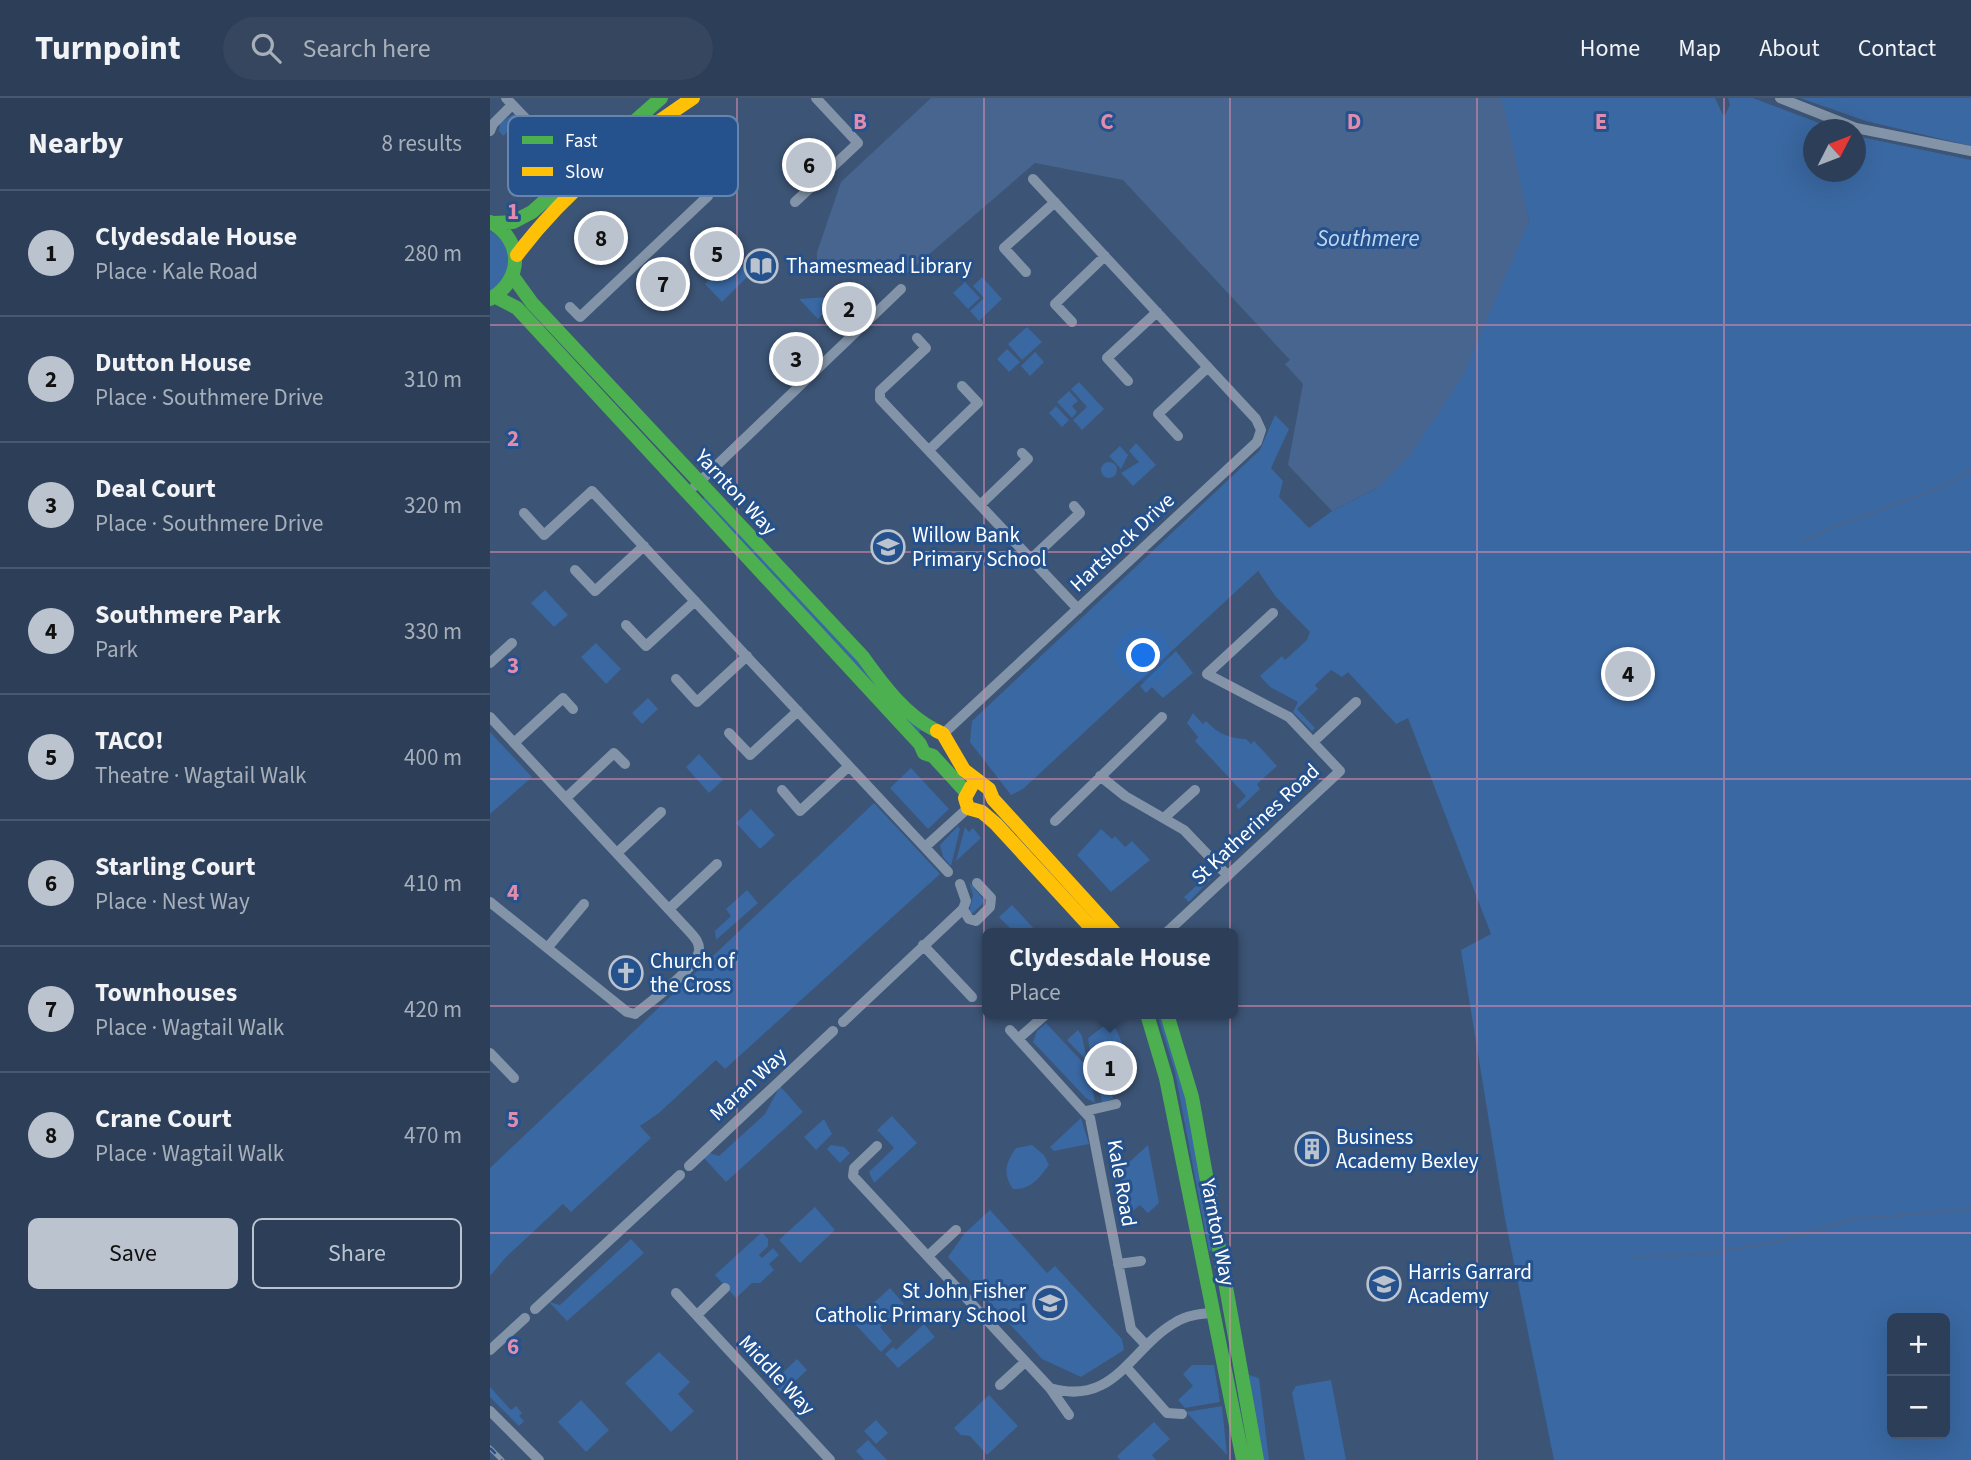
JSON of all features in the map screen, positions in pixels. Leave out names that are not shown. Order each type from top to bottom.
[{"type":"street","points":[[640,116],[661,98]]},
{"type":"street","points":[[668,116],[692,98]]},
{"type":"street","points":[[795,202],[858,143],[816,98]]},
{"type":"street","points":[[1780,98],[1856,128],[1971,151]]},
{"type":"street","points":[[490,131],[509,101],[523,116]]},
{"type":"street","name":"Hartslock Drive","points":[[941,736],[1257,442],[1261,430],[1256,419],[1033,178]]},
{"type":"street","points":[[492,222],[513,222],[532,212],[550,196]]},
{"type":"street","points":[[493,298],[513,278],[517,255],[571,196]]},
{"type":"street","points":[[570,307],[580,317],[708,196]]},
{"type":"street","points":[[1026,272],[1004,248],[1055,202]]},
{"type":"street","points":[[492,222],[510,237],[517,255]]},
{"type":"street","points":[[1072,322],[1055,304],[1105,257]]},
{"type":"street","name":"Yarnton Way","points":[[513,278],[532,303],[863,657],[881,682],[921,723],[941,736],[964,770],[972,788]]},
{"type":"street","points":[[687,494],[901,289]]},
{"type":"street","name":"Yarnton Way","points":[[493,298],[517,309],[920,744],[924,753],[972,788],[989,789],[993,799],[1110,928]]},
{"type":"street","points":[[1128,381],[1107,358],[1157,312]]},
{"type":"street","points":[[917,338],[926,348],[880,391],[880,399],[1078,609]]},
{"type":"street","points":[[1178,436],[1158,414],[1208,368]]},
{"type":"street","points":[[929,450],[978,403],[962,386]]},
{"type":"street","points":[[980,505],[1028,459],[1022,453]]},
{"type":"street","points":[[524,513],[544,535],[592,491],[948,872]]},
{"type":"street","points":[[1031,559],[1080,513],[1074,506]]},
{"type":"street","points":[[575,570],[595,591],[644,545]]},
{"type":"street","points":[[626,625],[646,646],[695,601]]},
{"type":"street","name":"St Katherines Road","points":[[1171,928],[1340,771],[1289,717],[1207,674],[1273,613]]},
{"type":"street","points":[[490,663],[512,643]]},
{"type":"street","points":[[676,679],[697,702],[747,656]]},
{"type":"street","points":[[515,742],[563,698],[573,709]]},
{"type":"street","points":[[1313,743],[1356,702]]},
{"type":"street","points":[[729,733],[750,755],[798,711]]},
{"type":"street","points":[[490,717],[689,931],[699,948],[696,959],[635,1014],[627,1012],[490,902]]},
{"type":"street","points":[[1055,821],[1161,717]]},
{"type":"street","points":[[920,744],[922,736],[941,736],[941,754],[933,757]]},
{"type":"street","points":[[566,798],[614,753],[625,764]]},
{"type":"street","points":[[782,790],[800,811],[849,766]]},
{"type":"street","points":[[1100,776],[1125,796],[1184,830],[1228,876]]},
{"type":"street","points":[[972,788],[975,810],[1091,928]]},
{"type":"street","points":[[1164,818],[1195,789]]},
{"type":"street","points":[[925,847],[975,810],[990,807],[993,799]]},
{"type":"street","points":[[617,853],[661,812]]},
{"type":"street","points":[[668,909],[717,864]]},
{"type":"street","points":[[963,909],[969,919],[976,921],[990,907],[991,898],[977,883]]},
{"type":"street","points":[[843,1022],[963,909],[966,901],[960,884]]},
{"type":"street","points":[[548,947],[584,904]]},
{"type":"street","points":[[923,945],[972,997]]},
{"type":"street","points":[[1018,1039],[1040,1019]]},
{"type":"street","name":"Yarnton Way","points":[[1148,1019],[1166,1078],[1243,1460]]},
{"type":"street","name":"Yarnton Way","points":[[1169,1019],[1192,1097],[1258,1460]]},
{"type":"street","name":"Kale Road","points":[[1010,1030],[1086,1111],[1092,1125],[1131,1328],[1146,1345]]},
{"type":"street","name":"Maran Way","points":[[689,1166],[833,1031]]},
{"type":"street","points":[[490,1053],[514,1078]]},
{"type":"street","points":[[1086,1111],[1116,1104]]},
{"type":"street","points":[[877,1146],[854,1168],[853,1176],[1050,1388],[1069,1415]]},
{"type":"street","points":[[535,1309],[680,1175]]},
{"type":"street","points":[[928,1256],[956,1230]]},
{"type":"street","points":[[1118,1264],[1141,1261]]},
{"type":"street","points":[[697,1315],[725,1289]]},
{"type":"street","name":"Middle Way","points":[[676,1293],[830,1460]]},
{"type":"street","points":[[1050,1388],[1064,1392],[1096,1387],[1127,1368],[1146,1345],[1175,1322],[1231,1310]]},
{"type":"street","points":[[490,1350],[525,1318]]},
{"type":"street","points":[[1000,1385],[1026,1362]]},
{"type":"street","points":[[1127,1368],[1167,1413],[1182,1414]]},
{"type":"street","points":[[490,1411],[539,1460]]},
{"type":"shaded area","points":[[1499,98],[1715,98],[1724,117],[1730,105],[1728,98],[1753,98],[1809,119],[1803,119],[1803,182],[1866,182],[1866,138],[1971,160],[1971,1460],[1554,1460],[1505,1219],[1461,950],[1491,934],[1408,718],[1396,724],[1348,672],[1342,677],[1331,670],[1315,685],[1318,689],[1297,709],[1315,728],[1312,731],[1293,712],[1298,702],[1270,687],[1260,676],[1282,656],[1285,660],[1307,640],[1310,632],[1276,597],[1258,571],[1023,789],[1011,795],[970,742],[972,721],[1260,450],[1275,415],[1289,429],[1271,468],[1283,481],[1279,497],[1309,528],[1332,511],[1379,487],[1529,221]]},
{"type":"shaded area","points":[[1800,98],[1971,98],[1971,146],[1866,119]]},
{"type":"shaded area","points":[[508,118],[508,131],[503,136],[499,131],[500,123]]},
{"type":"shaded area","points":[[490,231],[506,245],[510,261],[503,277],[490,292]]},
{"type":"shaded area","points":[[725,264],[734,273],[742,266],[750,274],[722,302],[705,284]]},
{"type":"shaded area","points":[[982,277],[1002,299],[979,321],[970,311],[984,298],[973,286]]},
{"type":"shaded area","points":[[965,282],[980,298],[968,309],[953,293]]},
{"type":"shaded area","points":[[842,296],[818,319],[799,299]]},
{"type":"shaded area","points":[[1027,327],[1042,342],[1022,360],[1008,344]]},
{"type":"shaded area","points":[[1007,349],[1020,362],[1009,372],[997,359]]},
{"type":"shaded area","points":[[1035,352],[1044,362],[1030,376],[1021,366]]},
{"type":"shaded area","points":[[1079,382],[1104,409],[1082,430],[1073,420],[1087,407],[1071,389]]},
{"type":"shaded area","points":[[1069,391],[1078,401],[1072,406],[1077,412],[1072,418],[1057,402]]},
{"type":"shaded area","points":[[1056,406],[1069,420],[1062,427],[1049,413]]},
{"type":"shaded area","points":[[1136,443],[1156,465],[1133,486],[1121,473],[1139,462],[1129,451]]},
{"type":"shaded area","points":[[1120,446],[1128,455],[1121,469],[1109,456]]},
{"type":"shaded area","points":[[1109,462],[1117,470],[1109,478],[1101,470]]},
{"type":"shaded area","points":[[705,497],[923,728],[918,733],[702,500]]},
{"type":"shaded area","points":[[545,590],[568,615],[554,627],[531,603]]},
{"type":"shaded area","points":[[596,643],[621,669],[606,684],[581,657]]},
{"type":"shaded area","points":[[1176,651],[1193,673],[1163,698],[1152,687],[1146,693],[1140,686]]},
{"type":"shaded area","points":[[648,698],[658,709],[642,724],[632,713]]},
{"type":"shaded area","points":[[1193,713],[1203,724],[1206,721],[1224,734],[1246,739],[1251,744],[1254,741],[1277,766],[1257,784],[1260,789],[1239,809],[1236,806],[1246,796],[1195,741],[1198,737],[1187,723]]},
{"type":"shaded area","points":[[490,732],[532,777],[490,814]]},
{"type":"shaded area","points":[[699,754],[723,780],[709,793],[686,767]]},
{"type":"shaded area","points":[[911,768],[949,809],[928,829],[890,788]]},
{"type":"shaded area","points":[[874,803],[940,874],[725,1069],[716,1060],[659,1113],[640,1126],[651,1138],[571,1212],[563,1204],[506,1257],[490,1276],[490,1168]]},
{"type":"shaded area","points":[[751,809],[775,835],[760,849],[736,823]]},
{"type":"shaded area","points":[[958,826],[960,829],[951,866],[943,857],[940,845]]},
{"type":"shaded area","points":[[965,827],[969,832],[973,828],[981,838],[956,861]]},
{"type":"shaded area","points":[[1101,829],[1112,839],[1115,836],[1125,847],[1132,841],[1150,860],[1111,892],[1077,855]]},
{"type":"shaded area","points":[[1208,875],[1211,879],[1189,902],[1184,897]]},
{"type":"shaded area","points":[[969,882],[985,901],[972,914],[969,912],[973,895]]},
{"type":"shaded area","points":[[747,890],[758,903],[716,940],[715,931],[731,916],[726,909]]},
{"type":"shaded area","points":[[1012,905],[1033,928],[1010,928],[999,917]]},
{"type":"shaded area","points":[[1159,1019],[1165,1019],[1174,1043],[1216,1250],[1209,1251],[1175,1072]]},
{"type":"shaded area","points":[[1112,1020],[1126,1052],[1119,1059],[1109,1048],[1092,1064],[1088,1038]]},
{"type":"shaded area","points":[[1046,1023],[1089,1069],[1095,1103],[1086,1098],[1033,1042],[1037,1031]]},
{"type":"shaded area","points":[[1078,1030],[1082,1036],[1087,1061],[1067,1040]]},
{"type":"shaded area","points":[[1101,1080],[1111,1087],[1113,1099],[1102,1102],[1098,1083]]},
{"type":"shaded area","points":[[780,1086],[803,1112],[726,1182],[704,1158],[709,1153],[719,1156],[765,1114]]},
{"type":"shaded area","points":[[892,1116],[917,1143],[874,1183],[869,1172],[894,1148],[877,1130]]},
{"type":"shaded area","points":[[1081,1118],[1089,1144],[1054,1151],[1050,1147]]},
{"type":"shaded area","points":[[824,1119],[832,1134],[816,1150],[804,1137]]},
{"type":"shaded area","points":[[831,1145],[844,1147],[850,1153],[840,1163],[827,1149]]},
{"type":"shaded area","points":[[1032,1145],[1044,1155],[1049,1165],[1030,1185],[1013,1189],[1006,1173],[1010,1158],[1016,1148]]},
{"type":"shaded area","points":[[1148,1145],[1159,1203],[1148,1213],[1140,1205],[1128,1215],[1118,1162],[1126,1165]]},
{"type":"shaded area","points":[[815,1207],[835,1230],[800,1263],[779,1240]]},
{"type":"shaded area","points":[[990,1210],[1047,1273],[1055,1266],[1122,1339],[1124,1350],[1081,1377],[1042,1359],[948,1257],[964,1234]]},
{"type":"shaded area","points":[[762,1232],[768,1239],[768,1246],[759,1255],[762,1258],[773,1248],[779,1255],[769,1264],[774,1270],[760,1283],[752,1283],[736,1298],[715,1275]]},
{"type":"shaded area","points":[[631,1239],[644,1253],[567,1321],[549,1302],[560,1305]]},
{"type":"shaded area","points":[[890,1288],[904,1304],[880,1327],[892,1341],[881,1352],[855,1324],[857,1318]]},
{"type":"shaded area","points":[[924,1324],[935,1337],[898,1368],[885,1354],[893,1347],[896,1350]]},
{"type":"shaded area","points":[[659,1352],[690,1382],[678,1394],[694,1411],[671,1432],[625,1383]]},
{"type":"shaded area","points":[[797,1359],[807,1370],[782,1394],[774,1381]]},
{"type":"shaded area","points":[[1192,1365],[1214,1365],[1220,1402],[1185,1408],[1178,1400],[1193,1386],[1183,1374]]},
{"type":"shaded area","points":[[1249,1375],[1259,1378],[1269,1460],[1262,1460]]},
{"type":"shaded area","points":[[1331,1380],[1346,1460],[1305,1460],[1292,1393],[1296,1386]]},
{"type":"shaded area","points":[[490,1387],[511,1410],[516,1406],[522,1413],[519,1416],[524,1421],[519,1426],[490,1397]]},
{"type":"shaded area","points":[[989,1395],[1018,1426],[987,1455],[970,1436],[961,1435],[954,1428]]},
{"type":"shaded area","points":[[581,1400],[609,1430],[586,1452],[558,1422]]},
{"type":"shaded area","points":[[1222,1406],[1227,1455],[1186,1412]]},
{"type":"shaded area","points":[[876,1420],[888,1433],[876,1444],[864,1431]]},
{"type":"shaded area","points":[[1154,1422],[1170,1439],[1152,1455],[1156,1460],[1120,1460],[1117,1456]]},
{"type":"shaded area","points":[[868,1440],[887,1460],[864,1460],[856,1451]]},
{"type":"water","name":"Southmere","points":[[931,98],[1499,98],[1504,106],[1529,221],[1463,376],[1411,454],[1379,487],[1332,511],[1288,465],[1303,384],[1285,364],[1290,360],[1123,180],[1035,163],[905,275],[827,270],[817,260],[817,252],[841,182]]},
{"type":"waterway","points":[[1801,542],[1843,523],[1930,491],[1971,470]]},
{"type":"waterway","points":[[1635,1257],[1702,1254],[1772,1243],[1849,1220],[1971,1209]]},
{"type":"railway","points":[[490,1448],[502,1460]]},
{"type":"traffic: fast","points":[[641,116],[661,98]]},
{"type":"traffic: fast","points":[[494,223],[513,222],[532,212],[550,196]]},
{"type":"traffic: fast","points":[[490,222],[509,239],[515,260],[509,281],[490,299]]},
{"type":"traffic: fast","points":[[514,278],[532,303],[863,657],[896,699],[915,717],[937,731]]},
{"type":"traffic: fast","points":[[496,297],[517,308],[920,744],[924,753],[933,756],[966,792]]},
{"type":"traffic: fast","points":[[1148,1019],[1166,1078],[1243,1460]]},
{"type":"traffic: fast","points":[[1169,1019],[1192,1097],[1257,1460]]},
{"type":"traffic: slow","points":[[667,116],[693,98]]},
{"type":"traffic: slow","points":[[517,255],[569,196]]},
{"type":"traffic: slow","points":[[937,731],[943,734],[964,770],[989,789],[993,799],[1110,928]]},
{"type":"traffic: slow","points":[[971,787],[965,798],[968,808],[982,812],[996,824],[1091,928]]},
{"type":"place","name":"Starling Court","points":[[809,165]]},
{"type":"place","name":"Crane Court","points":[[601,238]]},
{"type":"place","name":"TACO!","points":[[717,254]]},
{"type":"place","name":"Thamesmead Library","points":[[761,266]]},
{"type":"place","name":"Townhouses","points":[[663,284]]},
{"type":"place","name":"Dutton House","points":[[849,309]]},
{"type":"place","name":"Deal Court","points":[[796,359]]},
{"type":"place","name":"Willow Bank Primary School","points":[[888,547]]},
{"type":"place","name":"Southmere Park","points":[[1628,674]]},
{"type":"place","name":"Church of the Cross","points":[[626,973]]},
{"type":"place","name":"Clydesdale House","points":[[1110,1068]]},
{"type":"place","name":"Business Academy Bexley","points":[[1312,1149]]},
{"type":"place","name":"Harris Garrard Academy","points":[[1384,1284]]},
{"type":"place","name":"St John Fisher Catholic Primary School","points":[[1050,1303]]}]
